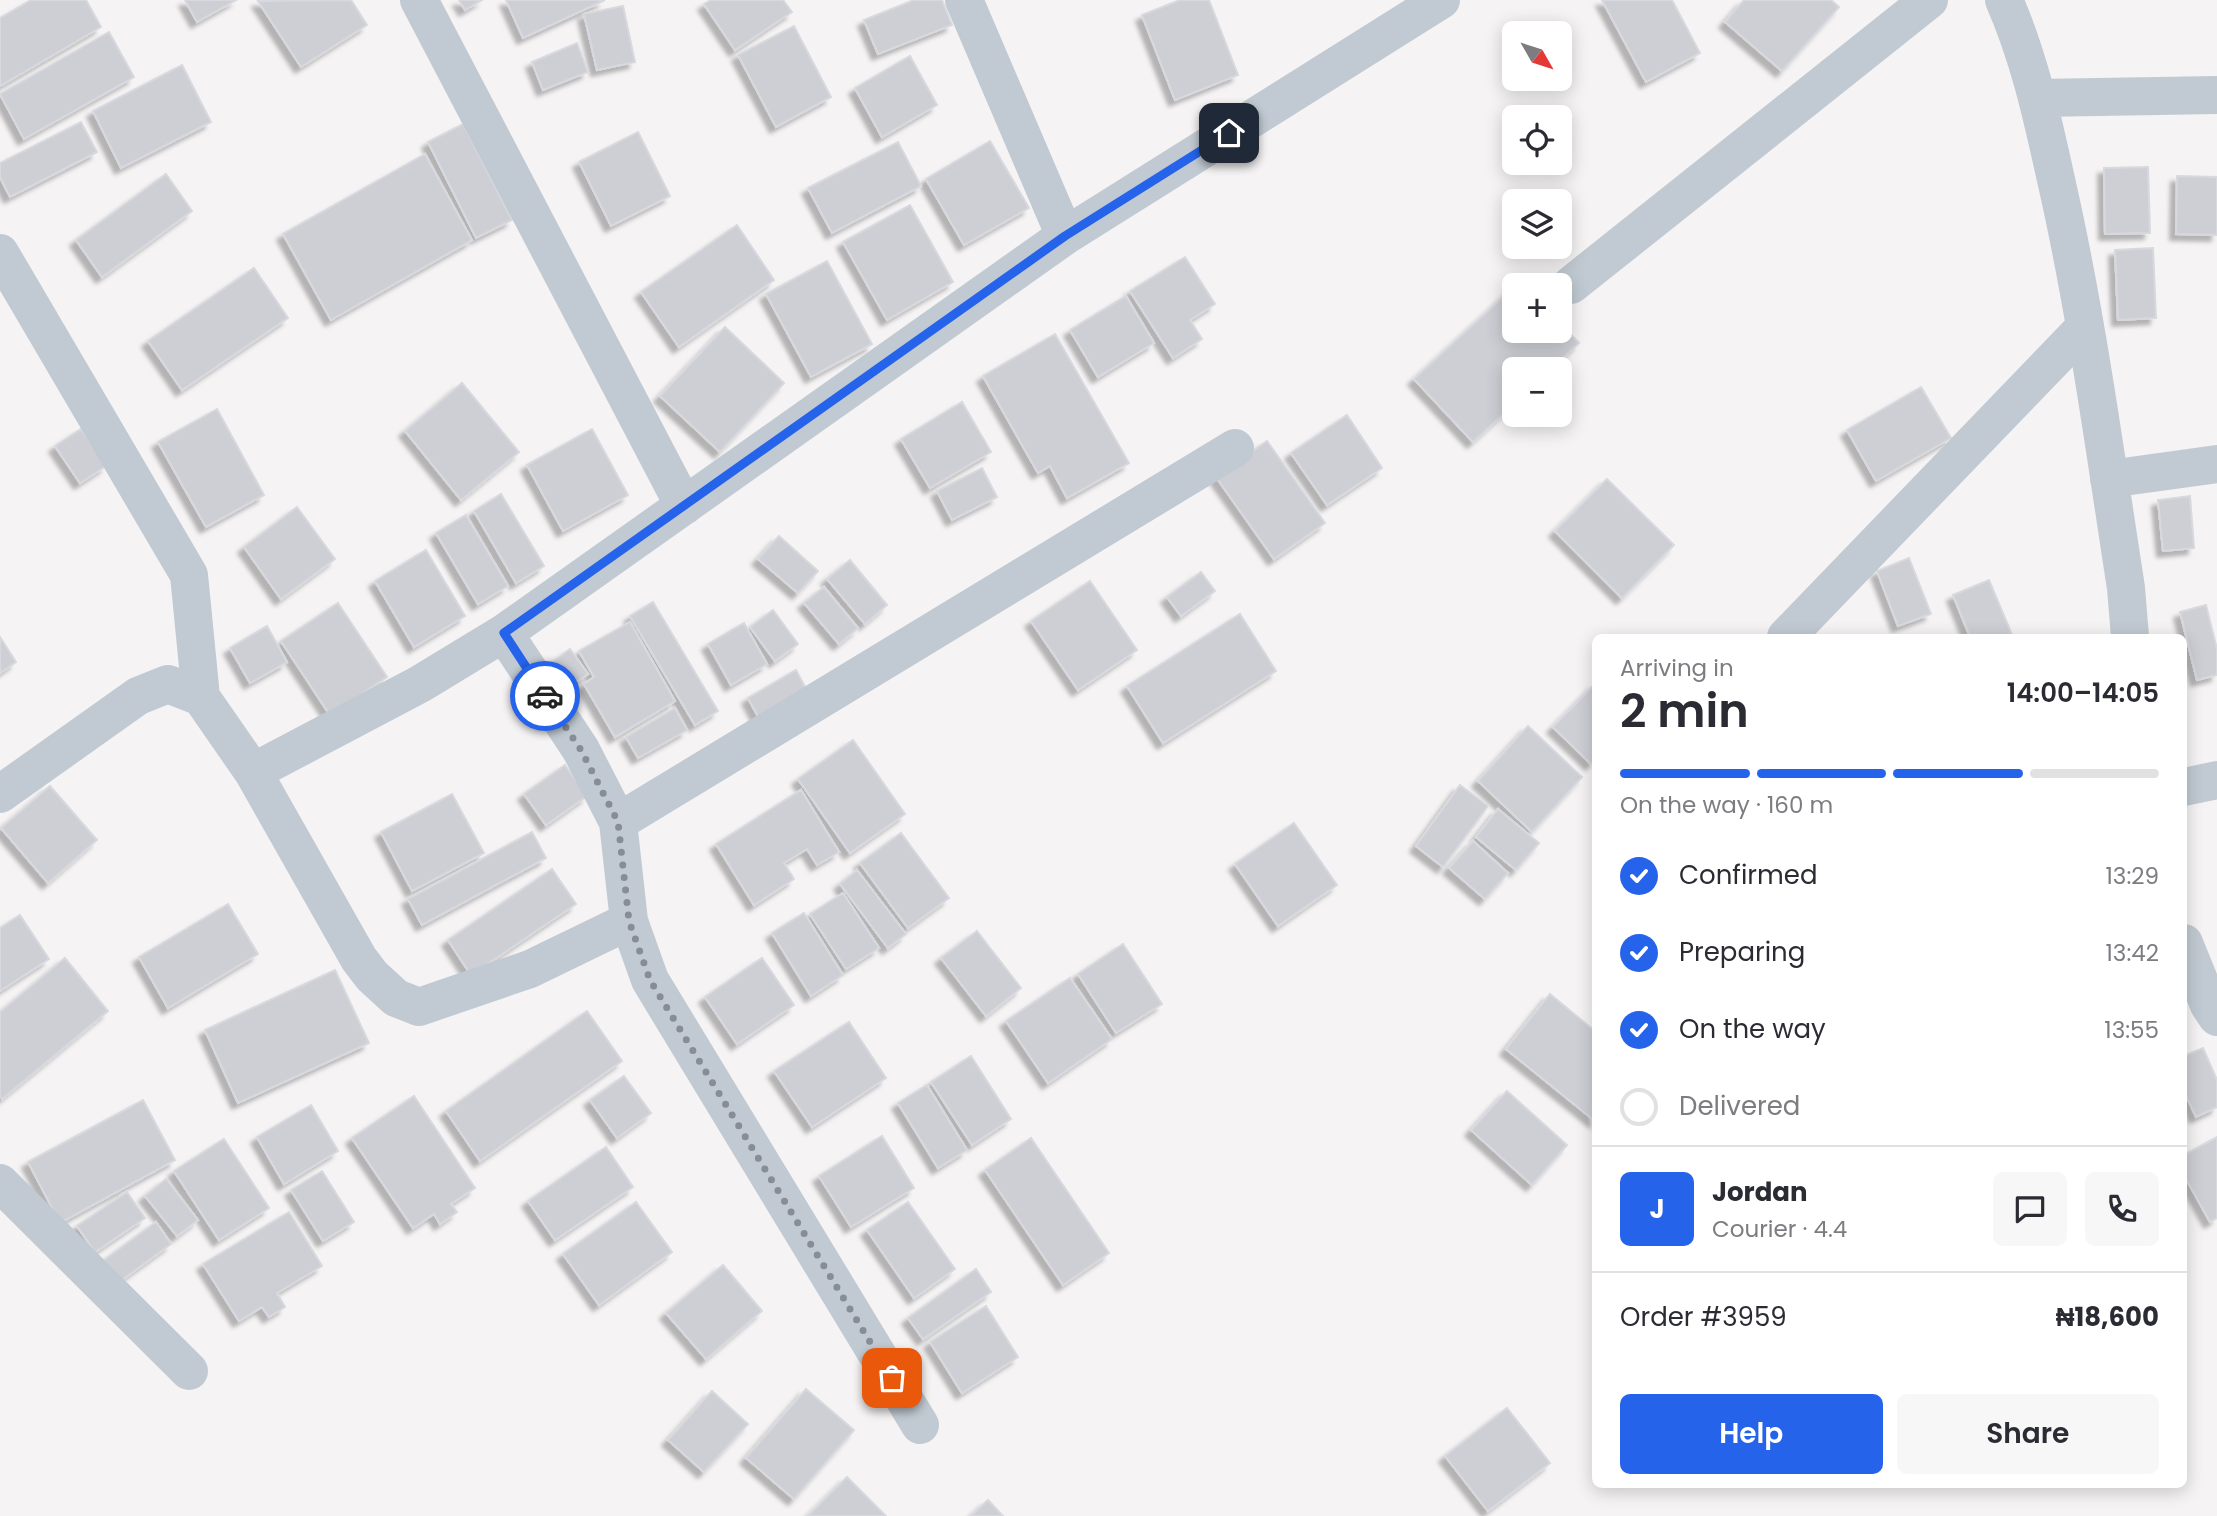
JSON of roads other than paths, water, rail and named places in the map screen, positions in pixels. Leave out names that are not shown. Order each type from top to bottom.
[{"type":"street","points":[[419,0],[684,506]]},
{"type":"street","points":[[964,0],[1065,236]]},
{"type":"street","points":[[253,772],[420,684],[504,633],[1065,236],[1441,0]]},
{"type":"street","points":[[1572,284],[1929,0]]},
{"type":"street","points":[[2004,0],[2015,24],[2038,98],[2069,239],[2126,588],[2130,634]]},
{"type":"street","points":[[2038,98],[2217,95]]},
{"type":"street","points":[[0,253],[189,575],[201,697],[253,772],[359,959],[372,976],[396,998],[419,1007],[530,969],[629,921]]},
{"type":"street","points":[[1789,634],[2085,327]]},
{"type":"street","points":[[618,822],[1235,448]]},
{"type":"street","points":[[2109,479],[2217,464]]},
{"type":"street","points":[[504,633],[581,750],[618,822],[629,921],[650,980],[920,1425]]},
{"type":"street","points":[[0,794],[138,696],[168,684],[201,697]]},
{"type":"street","points":[[2187,786],[2217,780]]},
{"type":"street","points":[[2187,950],[2209,1005],[2217,1017]]},
{"type":"street","points":[[0,1182],[189,1371]]}]
